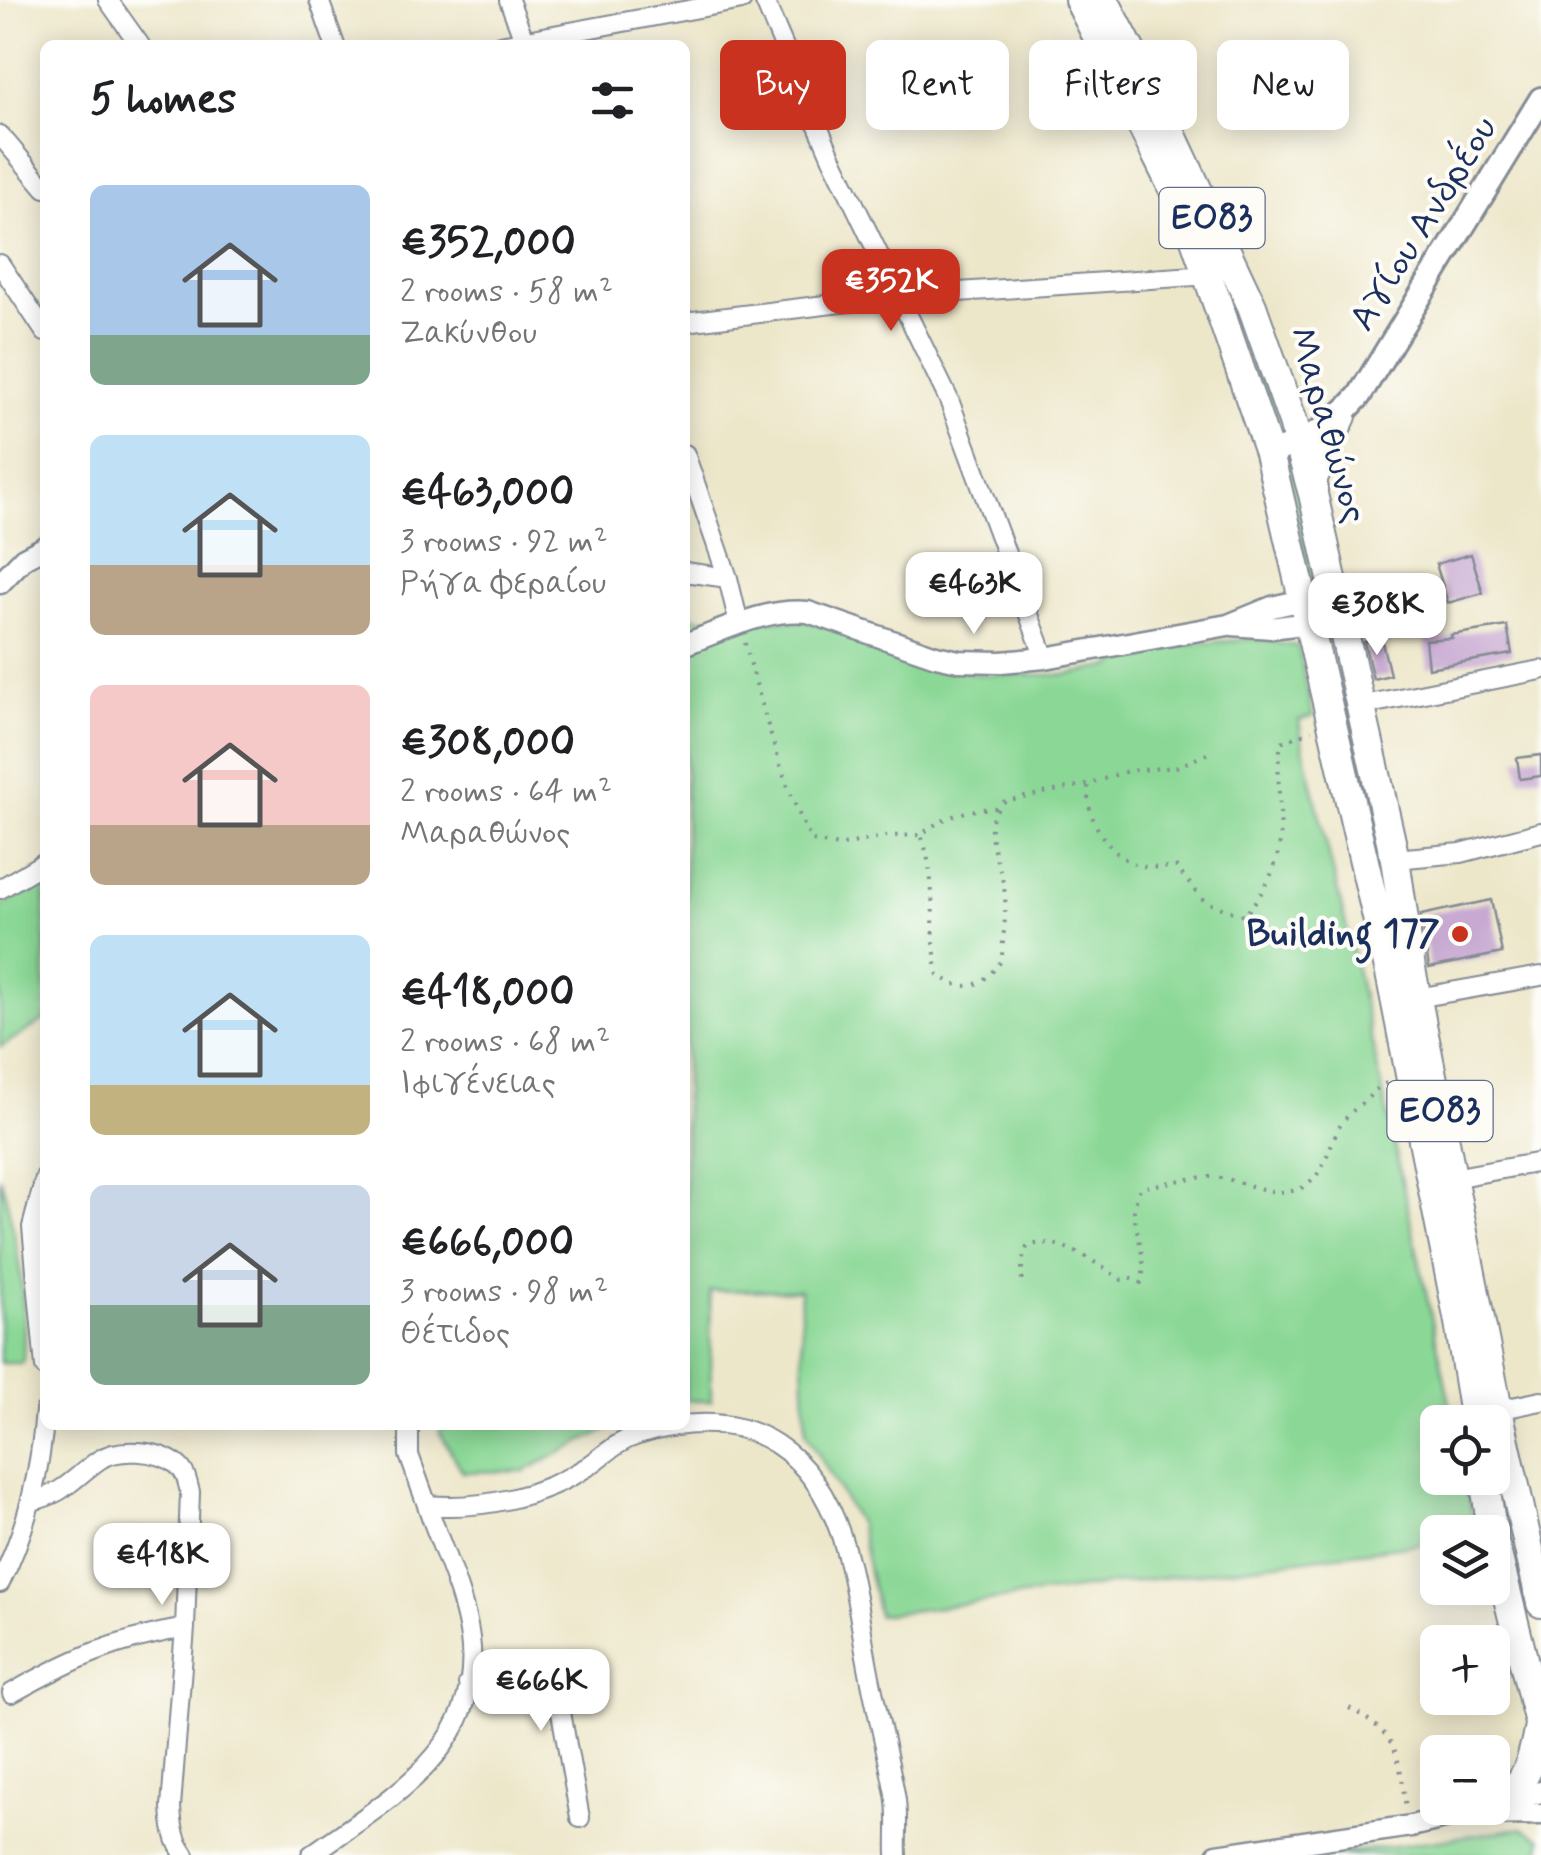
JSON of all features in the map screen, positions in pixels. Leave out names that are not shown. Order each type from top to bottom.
[{"type":"main road","name":"Μαραθώνος","points":[[1079,0],[1188,216],[1270,452],[1390,974],[1459,1322],[1484,1405]]},
{"type":"main road","name":"Μαραθώνος","points":[[1104,0],[1252,306],[1313,494],[1394,860],[1453,1178],[1485,1405]]},
{"type":"main road","name":"Αγίου Ανδρέου","points":[[1270,452],[1299,444],[1342,416],[1359,396],[1541,99]]},
{"type":"main road","points":[[1313,494],[1313,478],[1342,416]]},
{"type":"main road","points":[[1487,1495],[1494,1542],[1540,1728],[1526,1776],[1510,1794]]},
{"type":"main road","name":"Μαραθώνος","points":[[1510,1495],[1541,1604]]},
{"type":"street","points":[[108,0],[136,40]]},
{"type":"street","points":[[320,0],[333,40]]},
{"type":"street","points":[[509,0],[524,40]]},
{"type":"street","points":[[540,40],[742,0]]},
{"type":"street","points":[[764,0],[831,156],[948,400],[1045,658]]},
{"type":"street","points":[[0,134],[40,182]]},
{"type":"street","points":[[0,264],[40,324]]},
{"type":"street","points":[[690,321],[899,296],[1210,275]]},
{"type":"street","points":[[690,468],[740,624]]},
{"type":"street","points":[[0,583],[24,558],[40,550]]},
{"type":"street","points":[[690,573],[728,578]]},
{"type":"street","points":[[690,642],[788,610],[808,612],[916,650],[960,661],[1045,658],[1228,625],[1270,628],[1306,612],[1336,606]]},
{"type":"street","points":[[1359,706],[1541,670]]},
{"type":"street","points":[[1394,860],[1461,853],[1541,832]]},
{"type":"street","points":[[0,889],[40,865]]},
{"type":"street","points":[[1417,998],[1541,976]]},
{"type":"street","points":[[1453,1178],[1541,1162]]},
{"type":"street","points":[[40,1197],[32,1227],[40,1313]]},
{"type":"street","points":[[1510,1409],[1541,1400]]},
{"type":"street","points":[[690,1425],[738,1427],[769,1437],[795,1456],[827,1502],[849,1561],[896,1798],[897,1855]]},
{"type":"street","points":[[0,1582],[16,1551],[37,1483],[43,1430]]},
{"type":"street","points":[[311,1855],[425,1770],[446,1745],[464,1706],[470,1638],[410,1455],[409,1430]]},
{"type":"street","points":[[428,1505],[459,1508],[498,1503],[585,1468],[635,1435],[664,1430]]},
{"type":"street","points":[[31,1501],[54,1496],[100,1458],[120,1452],[148,1453],[175,1462],[186,1474],[190,1492],[185,1628],[171,1807],[178,1846],[185,1855]]},
{"type":"street","points":[[12,1692],[107,1645],[185,1628]]},
{"type":"street","points":[[468,1684],[537,1691],[552,1699],[561,1712],[580,1818]]},
{"type":"street","points":[[1510,1801],[1541,1792]]},
{"type":"street","points":[[1510,1811],[1541,1814]]},
{"type":"street","points":[[1216,1855],[1420,1824]]},
{"type":"path","points":[[740,624],[765,714],[801,821],[812,841],[838,846],[887,836],[920,835],[936,822],[975,808],[996,808]]},
{"type":"path","points":[[1088,784],[1086,798],[1092,823],[1113,847],[1134,864],[1176,867],[1205,902],[1244,916],[1257,901],[1280,855],[1283,810],[1278,764],[1282,742],[1331,724]]},
{"type":"path","points":[[920,835],[928,855],[938,975],[952,984],[971,986],[984,981],[1002,960],[1005,890],[989,822],[996,808],[1005,800],[1088,784],[1128,771],[1176,767],[1207,754]]},
{"type":"path","points":[[1022,1280],[1027,1247],[1036,1242],[1060,1246],[1122,1280],[1129,1278],[1140,1284],[1144,1274],[1142,1252],[1133,1208],[1140,1188],[1169,1180],[1208,1177],[1284,1192],[1302,1188],[1315,1177],[1351,1112],[1384,1083],[1411,1080]]},
{"type":"path","points":[[1349,1708],[1387,1732],[1412,1826]]},
{"type":"green space","points":[[1226,264],[1282,430],[1273,427],[1217,267]]},
{"type":"green space","points":[[1288,457],[1320,585],[1313,588],[1284,459]]},
{"type":"green space","points":[[690,616],[810,621],[975,674],[1065,675],[1112,666],[1139,648],[1252,639],[1298,646],[1313,716],[1299,720],[1303,747],[1352,950],[1450,1405],[1420,1405],[1420,1495],[1468,1495],[1473,1515],[1420,1515],[1420,1544],[878,1615],[859,1524],[806,1433],[800,1290],[710,1291],[711,1401],[690,1400]]},
{"type":"green space","points":[[40,882],[40,1023],[0,1047],[0,907]]},
{"type":"green space","points":[[0,1177],[20,1269],[23,1363],[0,1363]]},
{"type":"green space","points":[[606,1430],[524,1471],[463,1472],[440,1433]]},
{"type":"green space","points":[[1522,1828],[1541,1838],[1541,1855],[1331,1855]]},
{"type":"building","points":[[1471,554],[1483,593],[1448,603],[1436,564]]},
{"type":"building","points":[[1507,626],[1512,654],[1428,668],[1425,640]]},
{"type":"building","points":[[1381,638],[1390,675],[1373,679],[1364,642]]},
{"type":"building","points":[[1541,755],[1541,776],[1520,779],[1517,758]]},
{"type":"building","name":"Building 177","points":[[1491,900],[1502,953],[1429,968],[1421,915]]},
{"type":"place","name":"Building 177","points":[[1460,934]]}]
